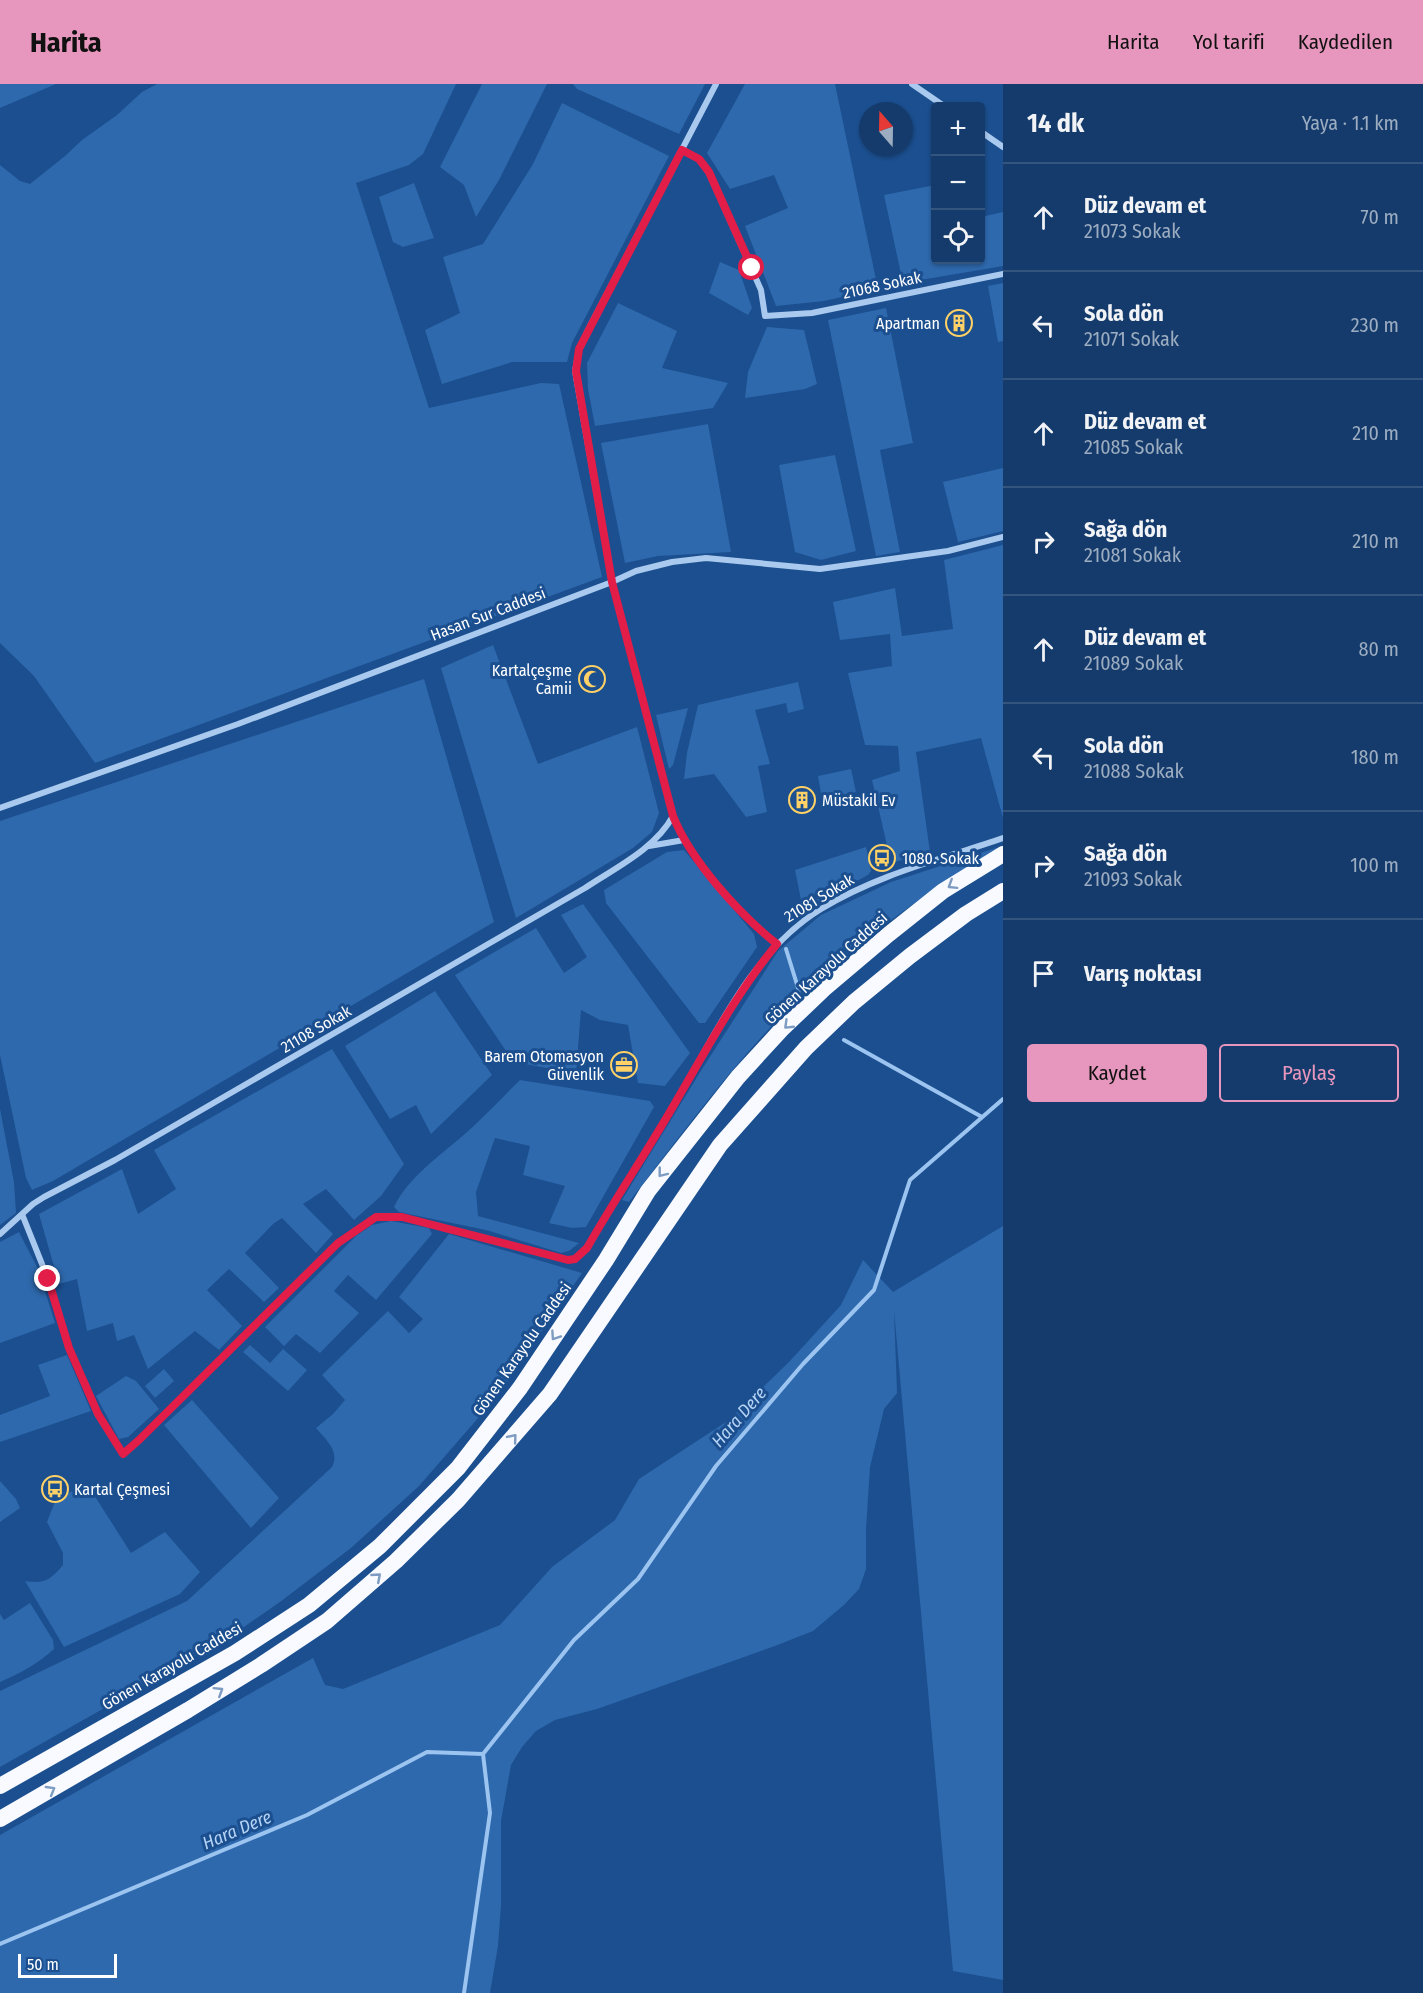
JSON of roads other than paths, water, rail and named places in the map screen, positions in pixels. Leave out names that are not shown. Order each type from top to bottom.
[{"type":"highway","name":"Gönen Karayolu Caddesi","points":[[0,1786],[235,1653],[309,1605],[380,1546],[458,1468],[520,1388],[606,1260],[648,1191],[738,1077],[824,989],[889,934],[943,891],[1003,854]]},
{"type":"highway","points":[[0,1819],[261,1665],[327,1621],[396,1561],[458,1500],[550,1394],[720,1145],[806,1048],[854,1002],[910,956],[1003,891]]},
{"type":"street","points":[[716,84],[587,332],[579,349],[576,371],[612,582],[673,816],[684,840],[738,910],[777,944]]},
{"type":"street","points":[[912,84],[938,102]]},
{"type":"street","points":[[985,134],[1003,147]]},
{"type":"street","name":"21068 Sokak","points":[[682,150],[699,159],[709,172],[761,290],[765,316],[812,314],[1003,274]]},
{"type":"street","name":"Hasan Sur Caddesi","points":[[0,808],[238,724],[636,571],[672,562],[706,558],[820,569],[948,551],[1003,537]]},
{"type":"street","name":"21108 Sokak","points":[[0,1234],[44,1197],[116,1160],[565,900],[646,847],[668,826],[673,816]]},
{"type":"street","name":"21081 Sokak","points":[[22,1214],[44,1269],[69,1348],[98,1414],[123,1454],[338,1243],[369,1220],[386,1216],[402,1217],[568,1260],[575,1259],[587,1248],[678,1098],[704,1050],[757,968],[786,934],[820,909],[866,885],[1003,838]]},
{"type":"street","name":"21108 Sokak","points":[[646,847],[684,840]]},
{"type":"waterway","points":[[786,949],[799,991]]},
{"type":"waterway","points":[[844,1040],[982,1117]]},
{"type":"waterway","name":"Hara Dere","points":[[464,1993],[490,1813],[483,1754],[574,1640],[638,1579],[716,1466],[803,1364],[874,1290],[910,1180],[1003,1099]]},
{"type":"waterway","name":"Hara Dere","points":[[0,1944],[307,1815],[427,1752],[483,1754]]},
{"type":"place","name":"Apartman","points":[[959,323]]},
{"type":"place","name":"Kartalçeşme Camii","points":[[592,679]]},
{"type":"place","name":"Müstakil Ev","points":[[802,800]]},
{"type":"place","name":"1080. Sokak","points":[[882,858]]},
{"type":"place","name":"Barem Otomasyon Güvenlik","points":[[624,1065]]},
{"type":"place","name":"Kartal Çeşmesi","points":[[55,1489]]}]
